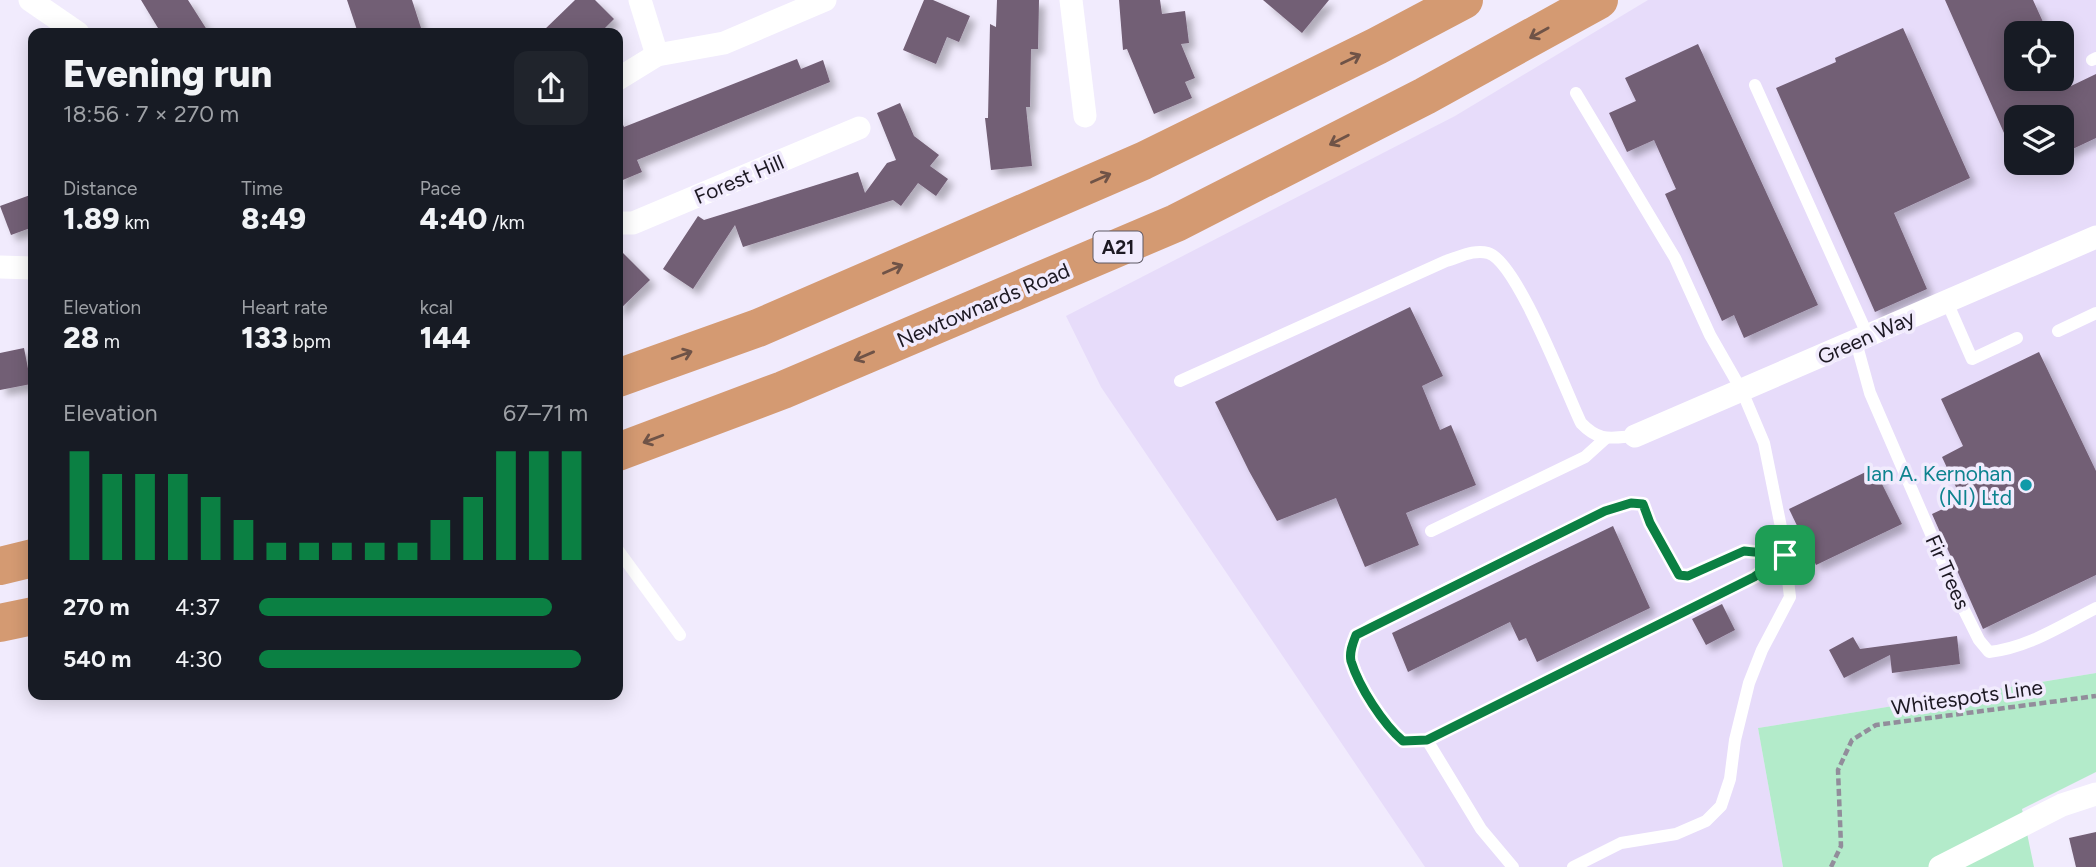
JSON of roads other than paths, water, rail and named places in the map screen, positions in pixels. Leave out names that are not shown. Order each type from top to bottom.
[{"type":"highway","points":[[623,376],[758,328],[1143,160],[1365,52],[1464,0]]},
{"type":"highway","name":"Newtownards Road","points":[[623,451],[783,390],[1176,223],[1425,96],[1599,0]]},
{"type":"highway","points":[[0,566],[28,559]]},
{"type":"highway","points":[[0,623],[28,617]]},
{"type":"street","points":[[30,0],[71,28]]},
{"type":"street","points":[[640,0],[657,55]]},
{"type":"street","points":[[623,76],[657,55],[724,43],[825,0]]},
{"type":"street","points":[[1070,0],[1085,116]]},
{"type":"street","name":"Forest Hill","points":[[623,223],[633,223],[859,128]]},
{"type":"street","name":"Green Way","points":[[1635,436],[2096,237]]},
{"type":"street","points":[[0,267],[28,268]]},
{"type":"street","points":[[1940,867],[2062,804],[2096,794]]},
{"type":"lane","points":[[1755,85],[1862,339]]},
{"type":"lane","points":[[1573,867],[1621,843],[1676,834],[1706,821],[1721,806],[1730,779],[1735,740],[1749,683],[1762,650],[1790,597],[1764,443],[1742,391],[1710,335],[1675,258],[1576,93]]},
{"type":"lane","points":[[1180,381],[1446,261],[1474,252],[1490,253],[1504,264],[1533,314],[1581,423],[1592,435],[1606,439],[1635,436]]},
{"type":"lane","points":[[1947,302],[1972,359],[2017,338]]},
{"type":"lane","points":[[2057,331],[2096,313]]},
{"type":"lane","name":"Fir Trees","points":[[1862,339],[1870,393],[1964,608],[1979,640],[1989,652],[2006,650],[2038,638],[2096,608]]},
{"type":"lane","points":[[1431,531],[1585,457],[1606,439]]},
{"type":"lane","points":[[1631,503],[1643,504],[1650,523],[1679,575],[1688,576],[1744,551],[1785,555],[1754,577],[1427,740],[1403,741],[1391,731],[1368,696],[1351,660],[1351,646],[1356,635],[1605,511],[1631,503]]},
{"type":"lane","points":[[623,557],[680,635]]},
{"type":"lane","points":[[1427,740],[1480,829],[1513,867]]},
{"type":"place","name":"Ian A. Kernohan (NI) Ltd","points":[[2026,485]]}]
